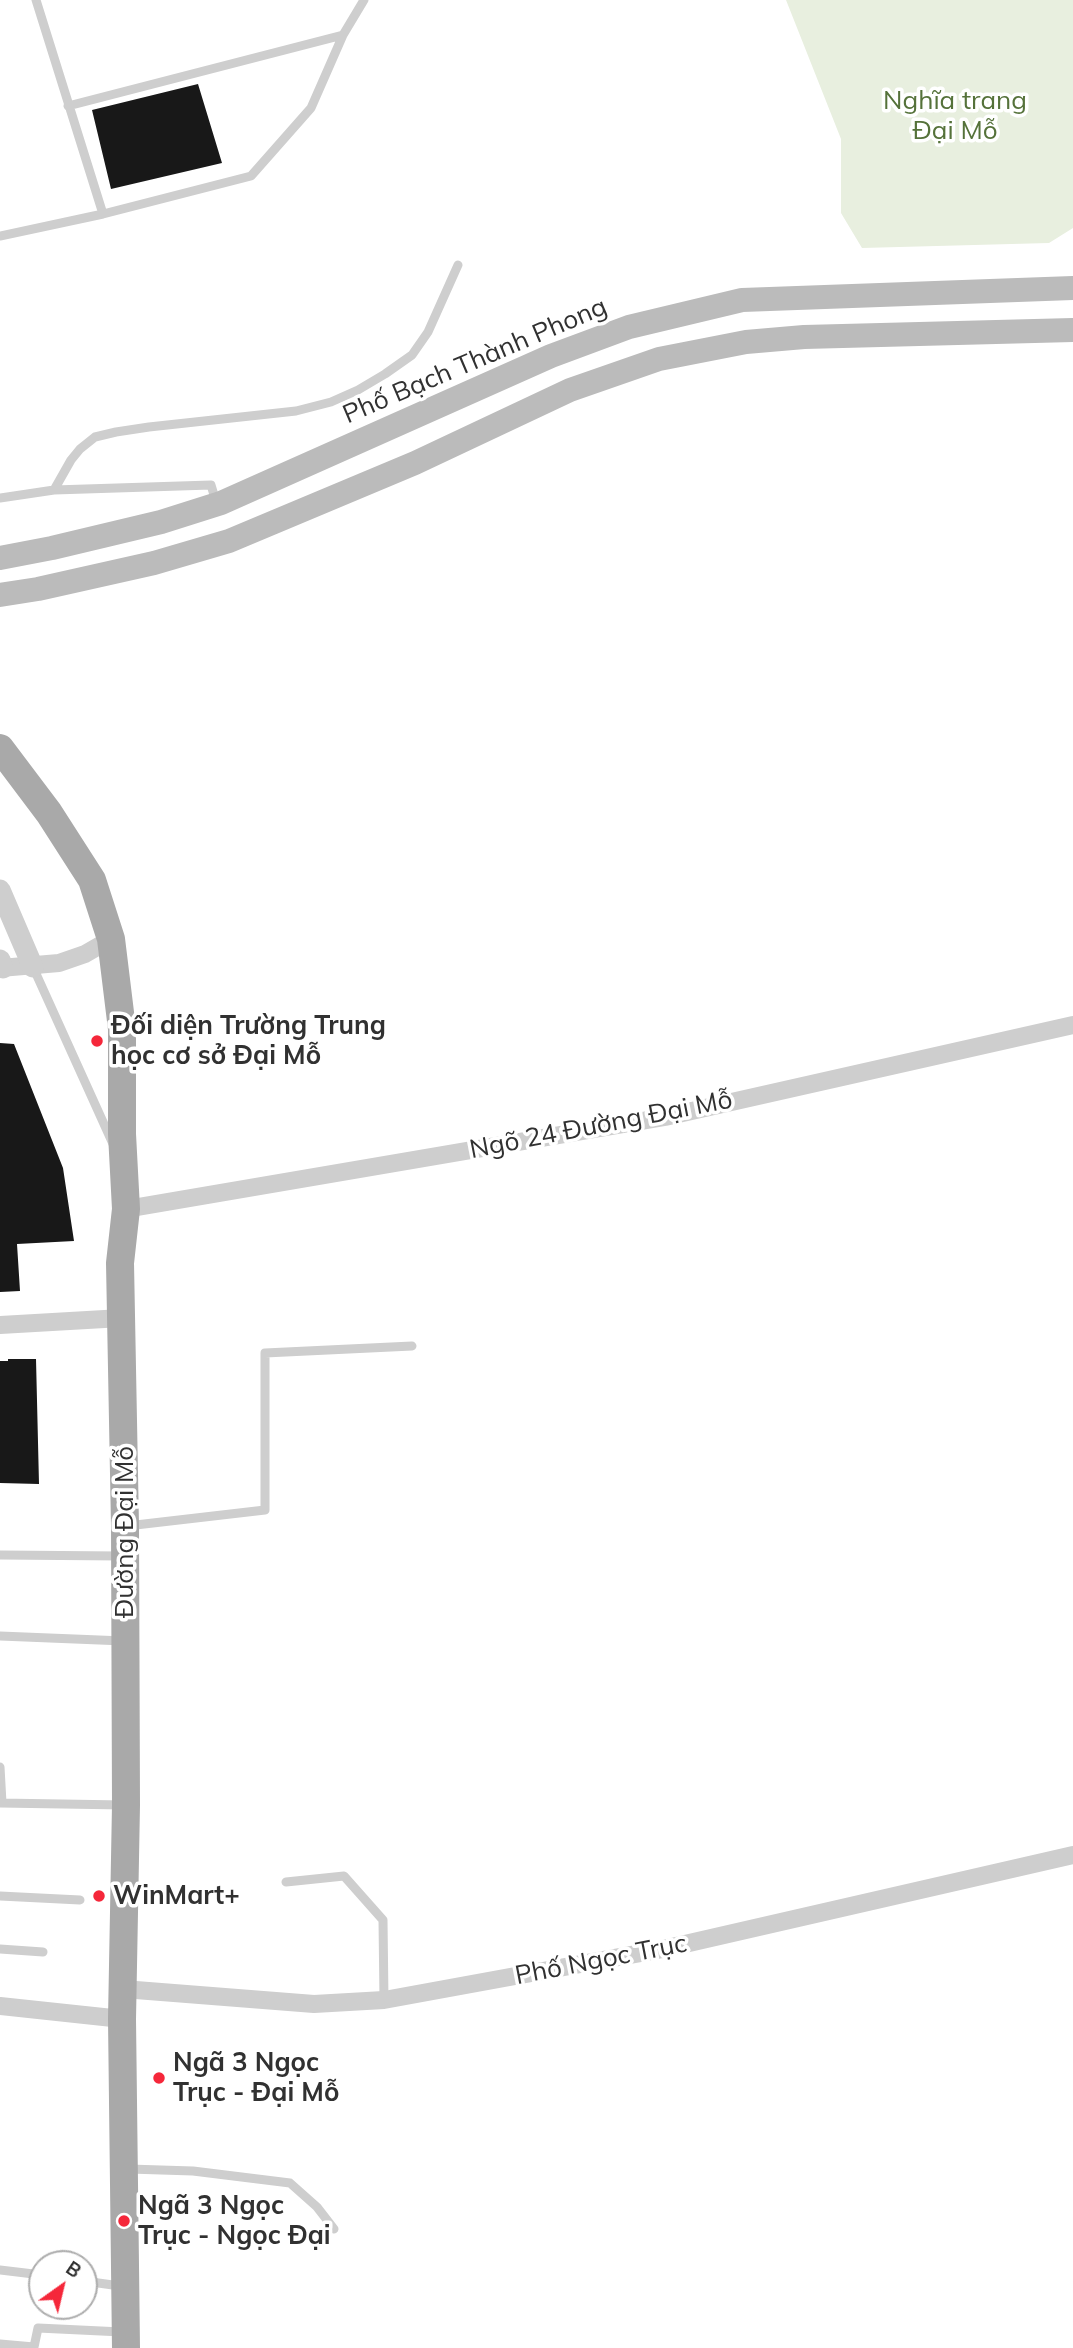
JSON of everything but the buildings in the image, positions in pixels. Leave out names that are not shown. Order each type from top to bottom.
[{"type":"main road","name":"Phố Bạch Thành Phong","points":[[0,558],[161,522],[221,503],[551,356],[629,327],[741,300],[1073,288]]},
{"type":"main road","points":[[741,300],[746,342]]},
{"type":"main road","points":[[0,594],[38,589],[229,541],[415,463],[570,390],[659,359],[746,342],[804,337],[1073,330]]},
{"type":"main road","name":"Đường Đại Mỗ","points":[[0,748],[49,813],[92,880],[111,939],[122,1029],[126,1209],[120,1263],[125,1526],[122,2019],[126,2340]]},
{"type":"street","points":[[0,890],[33,967]]},
{"type":"street","points":[[1,966],[33,967],[59,963],[85,954],[111,939]]},
{"type":"street","name":"Ngõ 24 Đường Đại Mỗ","points":[[126,1209],[665,1116],[1073,1025]]},
{"type":"street","points":[[0,1325],[122,1318]]},
{"type":"street","name":"Phố Ngọc Trục","points":[[123,1989],[314,2004],[384,2000],[689,1943],[1073,1855]]},
{"type":"street","points":[[0,2006],[122,2019]]},
{"type":"lane","points":[[36,0],[103,214]]},
{"type":"lane","points":[[0,236],[103,214],[251,176],[311,108],[343,35],[364,0]]},
{"type":"lane","points":[[68,106],[343,35]]},
{"type":"lane","points":[[54,490],[71,460],[95,438],[149,427],[296,411],[331,402],[358,390],[412,355],[428,332],[458,265]]},
{"type":"lane","points":[[0,498],[54,490],[211,485],[214,495],[221,503]]},
{"type":"lane","points":[[33,967],[124,1168]]},
{"type":"lane","points":[[125,1526],[265,1510],[265,1353],[412,1346]]},
{"type":"lane","points":[[0,1555],[125,1556]]},
{"type":"lane","points":[[0,1636],[125,1641]]},
{"type":"lane","points":[[0,1767],[1,1803],[125,1805]]},
{"type":"lane","points":[[286,1882],[344,1876],[383,1920],[384,2000]]},
{"type":"lane","points":[[0,1896],[80,1900]]},
{"type":"lane","points":[[0,1949],[43,1952]]},
{"type":"lane","points":[[123,2169],[193,2171],[290,2183],[317,2207],[334,2229]]},
{"type":"lane","points":[[0,2270],[28,2274]]},
{"type":"lane","points":[[98,2283],[126,2287]]},
{"type":"lane","points":[[0,2344],[34,2347],[38,2328],[113,2333],[126,2340]]},
{"type":"green space","name":"Nghĩa trang Đại Mỗ","points":[[786,0],[1073,0],[1073,228],[1049,243],[862,248],[841,213],[841,139]]},
{"type":"place","name":"Đối diện Trường Trung học cơ sở Đại Mỗ","points":[[97,1041]]},
{"type":"place","name":"WinMart+","points":[[99,1896]]},
{"type":"place","name":"Ngã 3 Ngọc Trục - Đại Mỗ","points":[[159,2078]]},
{"type":"place","name":"Ngã 3 Ngọc Trục - Ngọc Đại","points":[[124,2221]]}]
